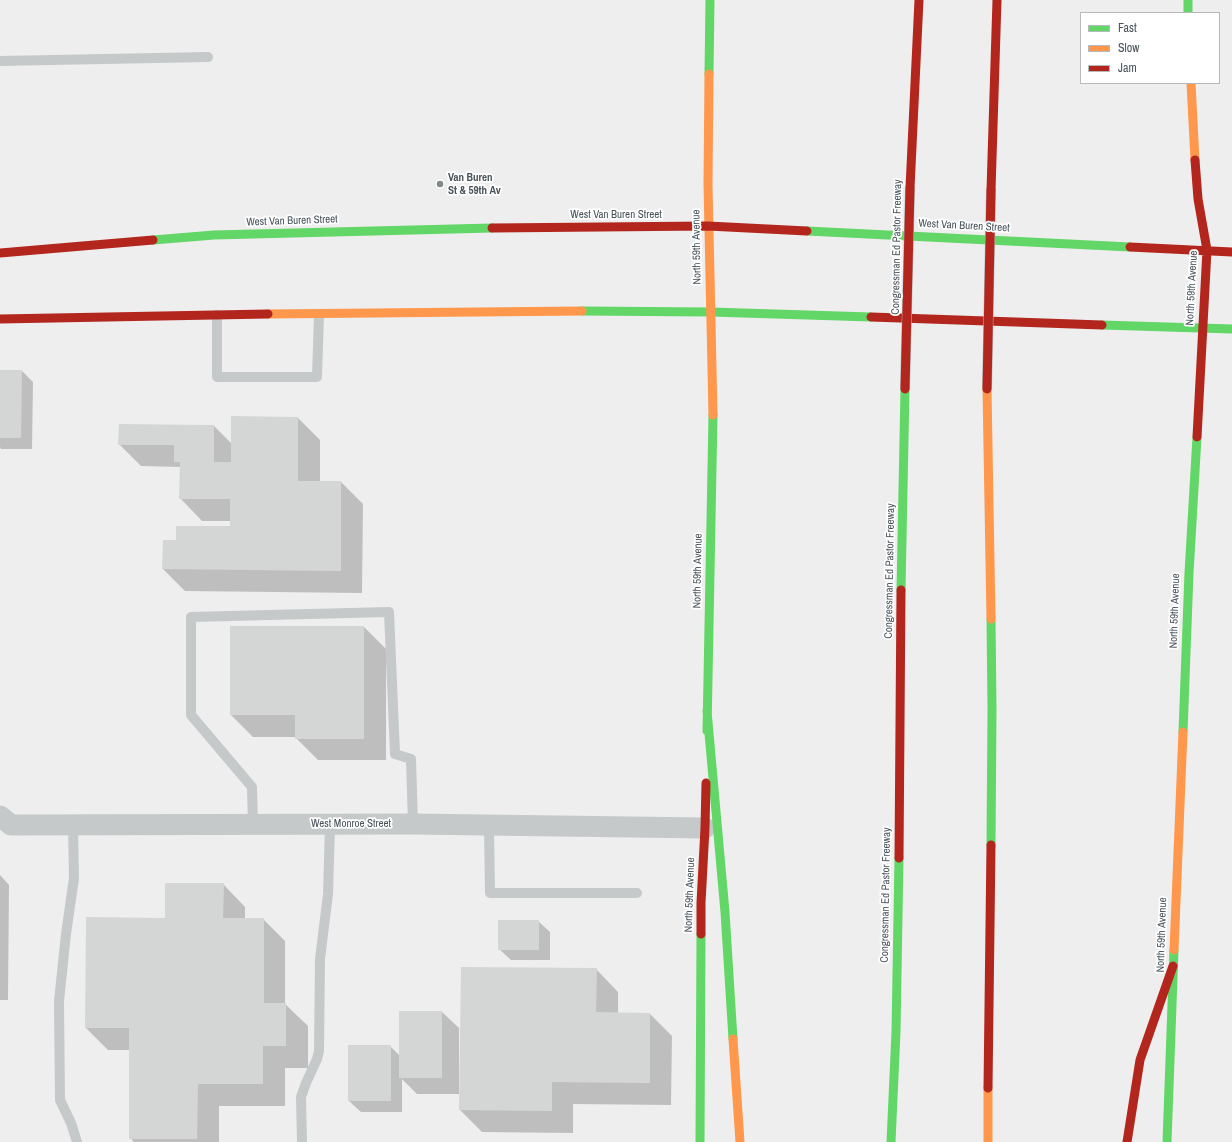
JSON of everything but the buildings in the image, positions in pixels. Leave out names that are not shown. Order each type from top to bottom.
[{"type":"main road","name":"North 59th Avenue","points":[[700,1142],[701,903],[705,828],[708,711],[713,423],[708,226],[710,0]]},
{"type":"main road","name":"Congressman Ed Pastor Freeway","points":[[891,1142],[896,1032],[899,892],[901,553],[910,188],[919,0]]},
{"type":"main road","points":[[988,1142],[992,709],[987,389],[997,0]]},
{"type":"main road","points":[[1188,0],[1188,12]]},
{"type":"main road","name":"North 59th Avenue","points":[[1167,1142],[1188,573],[1207,250],[1198,199],[1191,84]]},
{"type":"main road","name":"West Van Buren Street","points":[[0,253],[222,235],[458,228],[708,226],[1232,252]]},
{"type":"main road","points":[[0,319],[217,315],[632,311],[710,312],[1232,329]]},
{"type":"main road","points":[[708,711],[725,912],[740,1142]]},
{"type":"main road","points":[[1127,1142],[1140,1060],[1173,966]]},
{"type":"street","name":"West Monroe Street","points":[[0,816],[11,825],[413,824],[705,828]]},
{"type":"lane","points":[[0,61],[208,57]]},
{"type":"lane","points":[[217,315],[217,377],[317,377],[318,314]]},
{"type":"lane","points":[[253,824],[252,787],[191,715],[192,617],[390,612],[395,754],[411,759],[413,824]]},
{"type":"lane","points":[[302,1142],[301,1097],[317,1059],[318,1052],[320,959],[328,894],[330,824]]},
{"type":"lane","points":[[73,825],[74,878],[59,1001],[60,1100],[71,1123],[77,1142]]},
{"type":"lane","points":[[489,826],[490,894],[637,893]]},
{"type":"traffic: fast","points":[[709,74],[710,0]]},
{"type":"traffic: fast","points":[[1188,0],[1188,12]]},
{"type":"traffic: fast","points":[[153,240],[214,235],[492,228]]},
{"type":"traffic: fast","points":[[807,231],[1130,247]]},
{"type":"traffic: fast","points":[[582,311],[711,312],[871,317]]},
{"type":"traffic: fast","points":[[1102,325],[1232,329]]},
{"type":"traffic: fast","points":[[901,590],[905,389]]},
{"type":"traffic: fast","points":[[707,731],[713,415]]},
{"type":"traffic: fast","points":[[1183,732],[1189,573],[1197,437]]},
{"type":"traffic: fast","points":[[991,619],[991,845]]},
{"type":"traffic: fast","points":[[707,711],[725,912],[733,1039]]},
{"type":"traffic: fast","points":[[891,1142],[896,1032],[899,858]]},
{"type":"traffic: fast","points":[[700,1142],[701,934]]},
{"type":"traffic: fast","points":[[1167,1142],[1174,950]]},
{"type":"traffic: slow","points":[[709,74],[708,184],[713,415]]},
{"type":"traffic: slow","points":[[1191,84],[1195,160]]},
{"type":"traffic: slow","points":[[268,314],[582,311]]},
{"type":"traffic: slow","points":[[987,389],[991,619]]},
{"type":"traffic: slow","points":[[1174,950],[1183,732]]},
{"type":"traffic: slow","points":[[733,1039],[740,1142]]},
{"type":"traffic: slow","points":[[988,1088],[988,1142]]},
{"type":"traffic: jam","points":[[910,188],[919,0]]},
{"type":"traffic: jam","points":[[991,190],[997,0]]},
{"type":"traffic: jam","points":[[1195,160],[1198,199],[1207,250],[1197,437]]},
{"type":"traffic: jam","points":[[905,389],[910,188]]},
{"type":"traffic: jam","points":[[987,389],[991,190]]},
{"type":"traffic: jam","points":[[492,228],[708,226],[807,231]]},
{"type":"traffic: jam","points":[[0,253],[153,240]]},
{"type":"traffic: jam","points":[[1130,247],[1232,252]]},
{"type":"traffic: jam","points":[[0,319],[268,314]]},
{"type":"traffic: jam","points":[[871,317],[1102,325]]},
{"type":"traffic: jam","points":[[899,858],[901,590]]},
{"type":"traffic: jam","points":[[701,934],[706,783]]},
{"type":"traffic: jam","points":[[988,1088],[991,845]]},
{"type":"traffic: jam","points":[[1127,1142],[1140,1060],[1173,966]]},
{"type":"place","name":"Van Buren St & 59th Av","points":[[440,184]]}]
